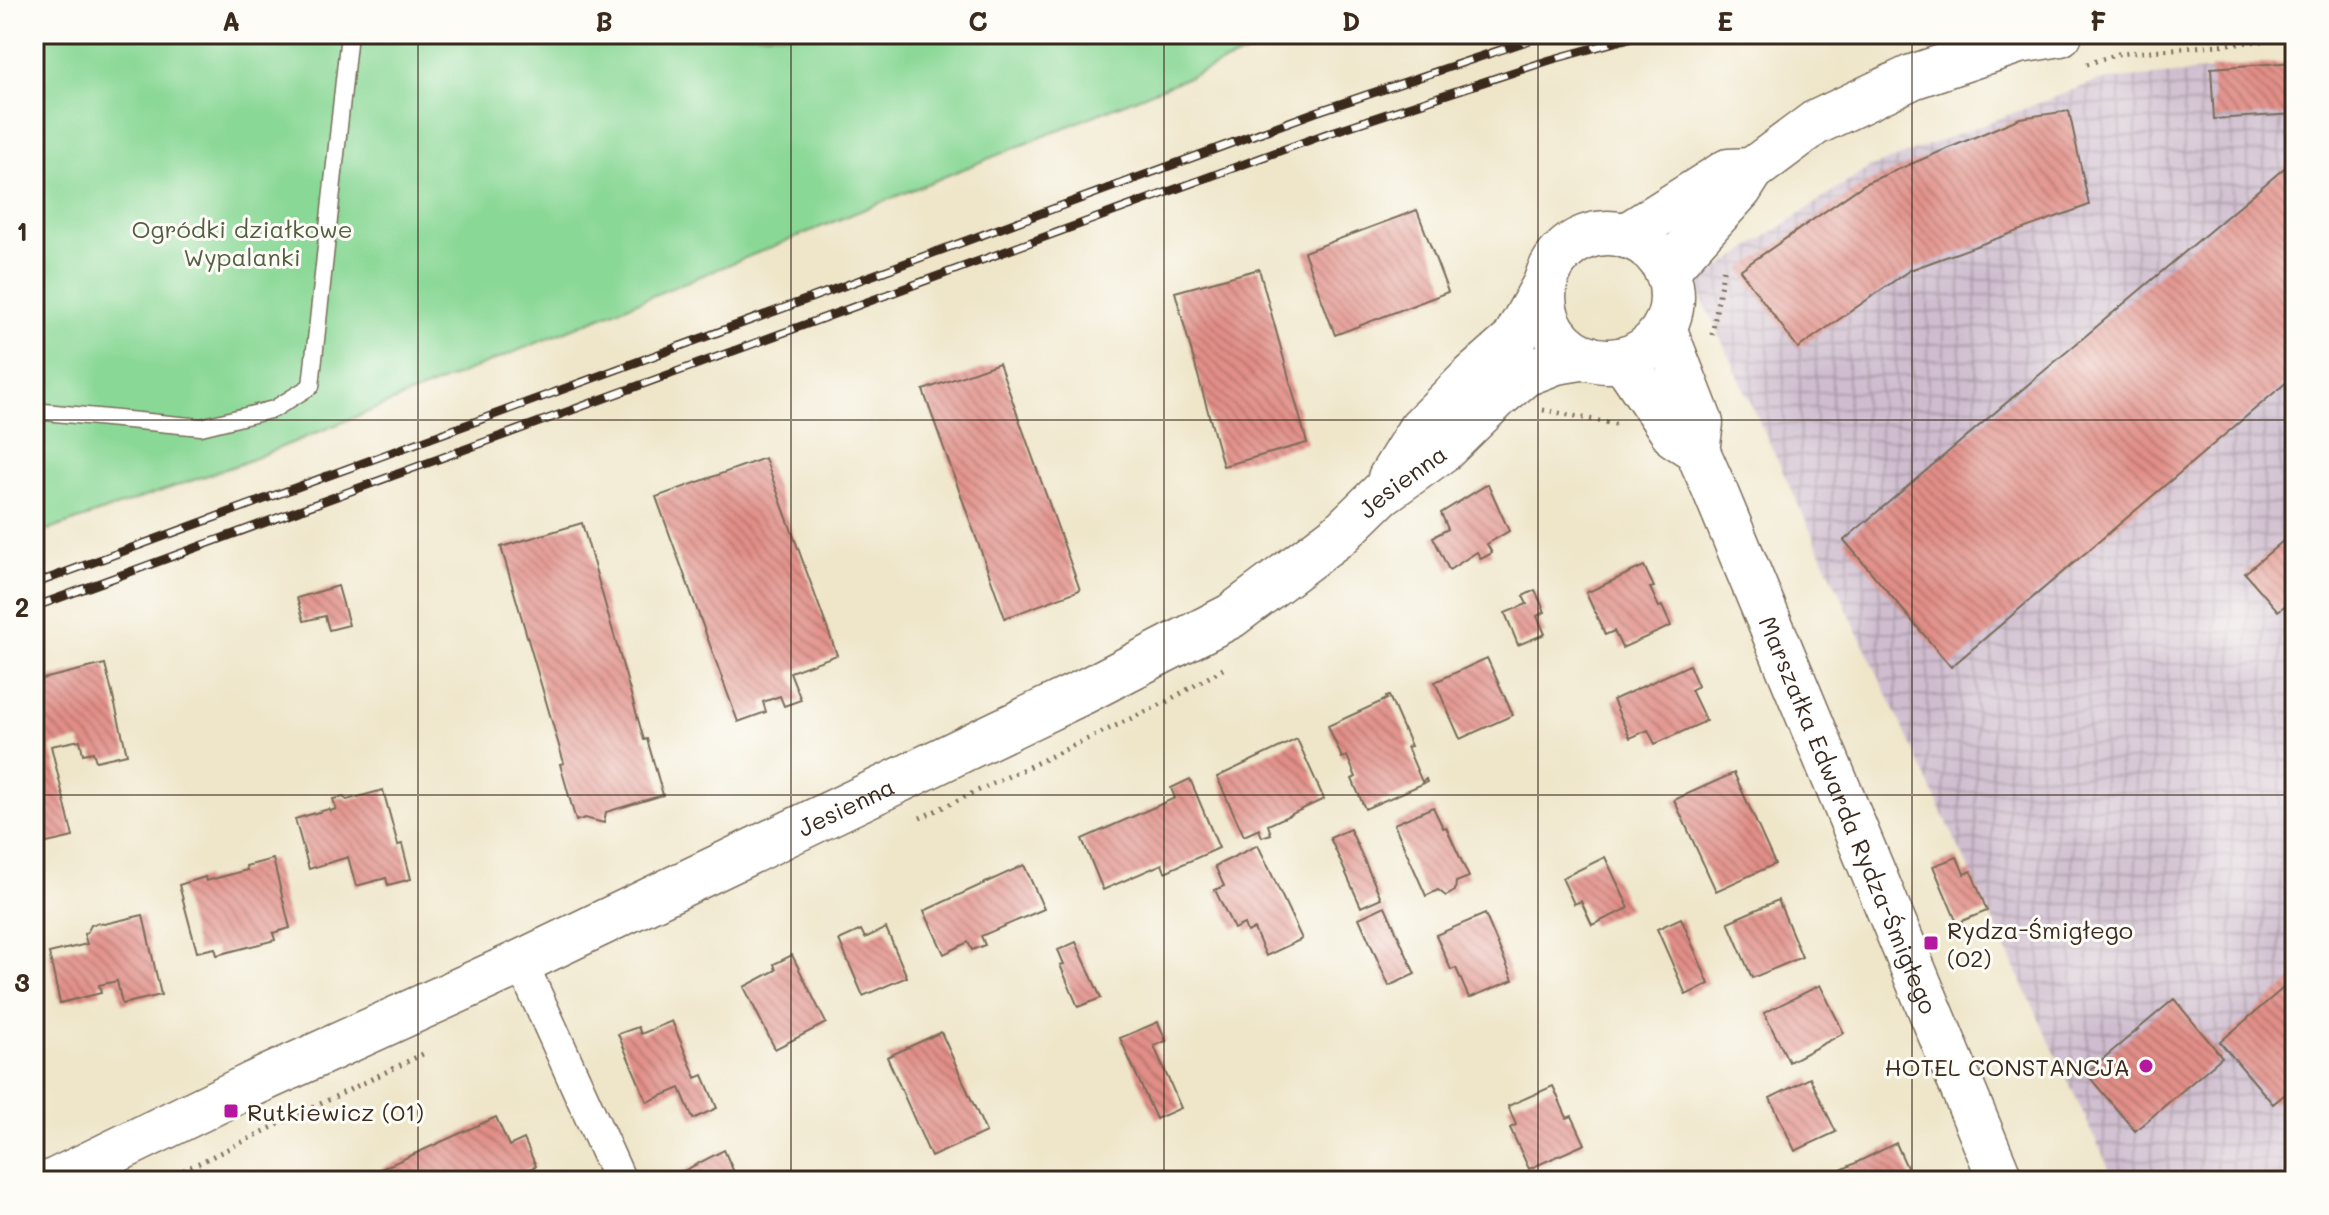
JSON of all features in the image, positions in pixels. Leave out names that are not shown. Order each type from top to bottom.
[{"type":"street","points":[[1666,271],[1740,189],[1752,170],[1815,123],[1912,77],[2019,41],[2066,51]]},
{"type":"street","points":[[1625,236],[1728,171],[1752,170]]},
{"type":"street","points":[[1381,494],[1420,429],[1513,341],[1553,264],[1565,249],[1581,239],[1600,234],[1625,236],[1653,251],[1666,271],[1672,296],[1664,328],[1655,341],[1640,352],[1605,358]]},
{"type":"street","name":"Marszałka Edwarda Rydza-Śmigłego","points":[[1546,282],[1548,320],[1564,343],[1571,349],[1605,358],[1675,436],[1697,450]]},
{"type":"street","name":"Marszałka Edwarda Rydza-Śmigłego","points":[[1664,328],[1701,423],[1697,450],[2001,1181]]},
{"type":"street","name":"Jesienna","points":[[54,1181],[253,1084],[521,962],[1083,692],[1231,616],[1340,534],[1381,494],[1444,449],[1525,374],[1556,362],[1605,358]]},
{"type":"street","points":[[521,962],[620,1181]]},
{"type":"lane","points":[[34,411],[201,427],[274,409],[311,386],[349,34]]},
{"type":"path","points":[[2066,51],[2118,54],[2295,38]]},
{"type":"path","points":[[1722,276],[1725,262]]},
{"type":"path","points":[[162,1181],[431,1050]]},
{"type":"shaded area","points":[[2295,63],[2295,1181],[2115,1181],[1695,284],[1869,168],[2097,81]]},
{"type":"green space","name":"Ogródki działkowe Wypalanki","points":[[34,34],[1294,34],[240,464],[34,535]]},
{"type":"building","points":[[2295,62],[2295,114],[2214,119],[2211,68]]},
{"type":"building","points":[[2069,111],[2089,205],[1910,270],[1798,348],[1740,270],[1866,183],[2020,118]]},
{"type":"building","points":[[2295,159],[2295,375],[1951,667],[1844,540]]},
{"type":"building","points":[[1417,210],[1448,292],[1335,335],[1304,252]]},
{"type":"building","points":[[1259,269],[1307,443],[1223,466],[1175,292]]},
{"type":"building","points":[[999,363],[1080,590],[1005,618],[923,390]]},
{"type":"building","points":[[765,458],[837,655],[790,672],[801,700],[784,706],[780,696],[763,702],[766,712],[738,722],[656,497]]},
{"type":"building","points":[[1488,484],[1509,531],[1487,544],[1492,553],[1481,559],[1477,552],[1449,570],[1433,537],[1448,529],[1441,513]]},
{"type":"building","points":[[582,523],[644,740],[647,739],[663,795],[606,812],[604,823],[585,818],[576,821],[560,764],[564,763],[501,547]]},
{"type":"building","points":[[2295,531],[2295,598],[2278,611],[2245,573]]},
{"type":"building","points":[[1644,566],[1654,587],[1650,588],[1671,626],[1622,648],[1614,631],[1605,635],[1586,593]]},
{"type":"building","points":[[338,586],[349,625],[329,630],[325,616],[304,621],[297,598]]},
{"type":"building","points":[[1535,590],[1545,612],[1537,616],[1545,634],[1518,645],[1505,613],[1527,604],[1523,596]]},
{"type":"building","points":[[1487,658],[1513,715],[1460,739],[1435,682]]},
{"type":"building","points":[[105,664],[127,754],[96,761],[93,752],[83,754],[80,740],[51,746],[73,837],[34,846],[34,681]]},
{"type":"building","points":[[1689,665],[1698,686],[1691,690],[1706,721],[1655,744],[1648,730],[1630,738],[1613,700]]},
{"type":"building","points":[[1389,696],[1411,746],[1407,747],[1422,782],[1426,779],[1427,782],[1365,809],[1352,779],[1356,777],[1347,756],[1342,758],[1328,726]]},
{"type":"building","points":[[1297,739],[1324,799],[1268,825],[1271,834],[1262,837],[1259,829],[1244,836],[1217,777]]},
{"type":"building","points":[[1734,773],[1775,864],[1716,891],[1674,800]]},
{"type":"building","points":[[1190,779],[1219,848],[1165,872],[1162,864],[1103,890],[1082,839],[1175,798],[1171,788]]},
{"type":"building","points":[[383,790],[411,879],[388,885],[386,878],[356,886],[348,857],[309,869],[295,819],[336,809],[333,799],[343,797],[347,800]]},
{"type":"building","points":[[1433,807],[1443,828],[1446,827],[1469,877],[1456,882],[1455,891],[1446,896],[1438,890],[1426,896],[1394,824]]},
{"type":"building","points":[[1350,829],[1381,898],[1361,907],[1330,838]]},
{"type":"building","points":[[1258,845],[1302,939],[1266,956],[1254,929],[1247,932],[1244,924],[1234,929],[1215,890],[1224,886],[1215,866]]},
{"type":"building","points":[[1605,857],[1629,908],[1592,925],[1581,901],[1574,904],[1562,878]]},
{"type":"building","points":[[1957,857],[1964,874],[1971,871],[1987,911],[1957,923],[1933,866]]},
{"type":"building","points":[[273,859],[290,928],[273,933],[275,940],[217,955],[215,948],[197,952],[179,885],[247,870],[246,866]]},
{"type":"building","points":[[1024,865],[1044,909],[981,936],[985,945],[972,950],[968,942],[944,954],[924,911]]},
{"type":"building","points":[[1778,900],[1802,957],[1752,978],[1728,922]]},
{"type":"building","points":[[1385,906],[1415,974],[1389,986],[1359,918]]},
{"type":"building","points":[[1485,914],[1513,980],[1469,998],[1456,968],[1451,970],[1436,935]]},
{"type":"building","points":[[143,915],[161,995],[122,1004],[117,981],[99,985],[101,993],[60,1003],[49,953],[87,944],[84,934],[91,925]]},
{"type":"building","points":[[1681,918],[1709,984],[1686,995],[1657,929]]},
{"type":"building","points":[[886,928],[907,977],[863,996],[839,940],[861,930],[865,938]]},
{"type":"building","points":[[1076,942],[1101,998],[1078,1007],[1060,965],[1064,964],[1058,950]]},
{"type":"building","points":[[792,955],[826,1023],[775,1049],[744,987],[776,970],[774,964]]},
{"type":"building","points":[[2295,978],[2295,1086],[2273,1104],[2220,1042]]},
{"type":"building","points":[[1820,985],[1844,1033],[1789,1062],[1764,1013]]},
{"type":"building","points":[[2174,999],[2222,1057],[2135,1131],[2086,1073]]},
{"type":"building","points":[[672,1021],[696,1078],[703,1075],[717,1108],[693,1119],[680,1088],[647,1102],[618,1034],[638,1027],[641,1034]]},
{"type":"building","points":[[1158,1022],[1166,1041],[1154,1046],[1181,1108],[1156,1119],[1120,1038]]},
{"type":"building","points":[[941,1032],[986,1132],[931,1157],[887,1057]]},
{"type":"building","points":[[1810,1078],[1836,1132],[1795,1151],[1770,1098]]},
{"type":"building","points":[[1553,1086],[1567,1118],[1572,1116],[1585,1144],[1529,1169],[1510,1128],[1516,1125],[1508,1106]]},
{"type":"building","points":[[496,1117],[509,1146],[524,1139],[536,1166],[503,1181],[386,1181],[381,1169]]},
{"type":"building","points":[[1896,1143],[1913,1181],[1819,1181]]},
{"type":"building","points":[[724,1150],[738,1181],[671,1181],[670,1178]]},
{"type":"railway","points":[[34,584],[1316,112],[1548,34]]},
{"type":"railway","points":[[34,607],[1326,134],[1550,60],[1644,34]]},
{"type":"place","name":"Rydza-Śmigłego (02)","points":[[1931,943]]},
{"type":"place","name":"HOTEL CONSTANCJA","points":[[2146,1066]]},
{"type":"place","name":"Rutkiewicz (01)","points":[[231,1111]]}]
